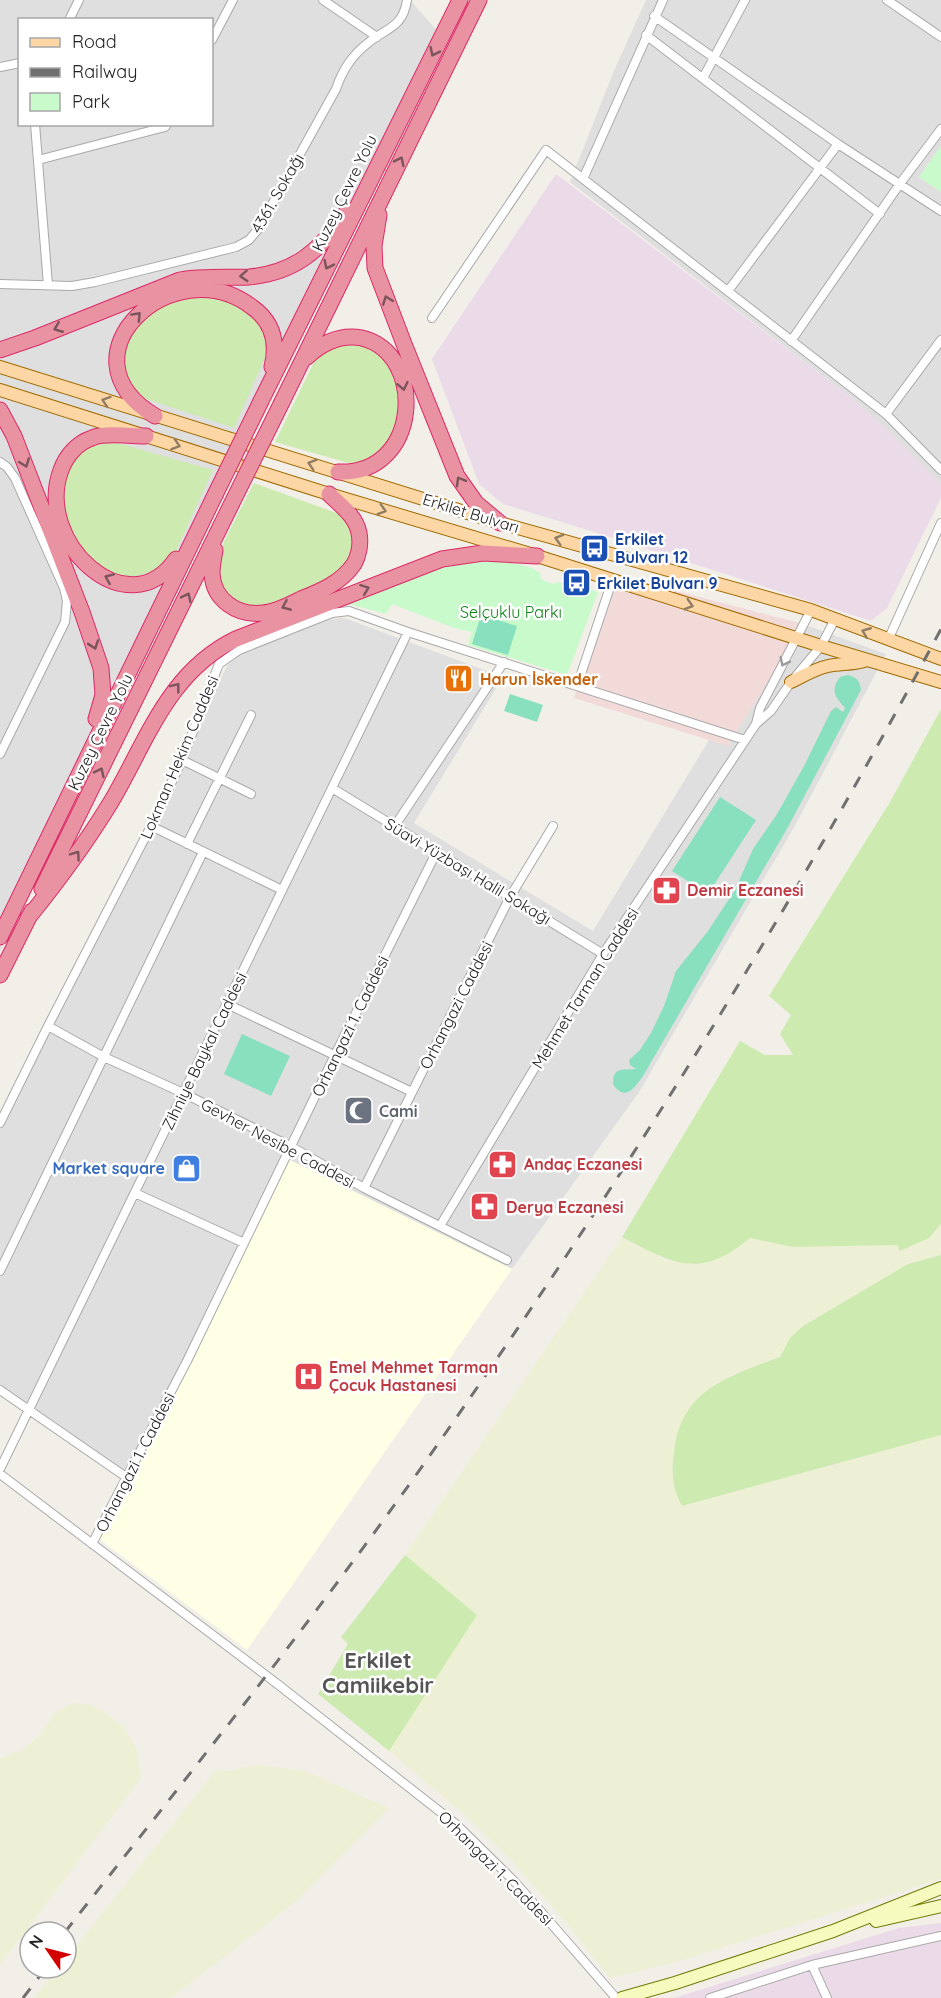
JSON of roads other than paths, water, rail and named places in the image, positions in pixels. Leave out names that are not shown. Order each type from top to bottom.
[{"type":"highway","name":"Kuzey Çevre Yolu","points":[[0,937],[201,522],[460,0]]},
{"type":"highway","points":[[298,369],[479,0]]},
{"type":"highway","points":[[0,350],[36,338],[180,280],[260,275],[278,272],[296,264],[328,238],[378,164]]},
{"type":"highway","points":[[382,199],[374,246],[375,268],[457,476],[476,503],[500,523]]},
{"type":"highway","points":[[155,416],[133,399],[120,380],[116,367],[118,347],[126,330],[144,309],[161,298],[188,289],[212,290],[233,295],[255,309],[267,322],[274,337],[275,351],[261,402]]},
{"type":"highway","points":[[298,369],[308,356],[321,346],[341,338],[352,337],[367,340],[380,347],[394,361],[400,373],[404,388],[405,408],[402,430],[394,447],[385,457],[366,468],[352,472],[338,472]]},
{"type":"highway","name":"Kuzey Çevre Yolu","points":[[0,975],[298,369]]},
{"type":"highway","points":[[0,410],[18,446],[82,612],[103,676],[103,695],[98,715],[54,806],[43,845]]},
{"type":"highway","points":[[147,436],[95,436],[77,447],[67,458],[58,480],[56,496],[59,520],[68,542],[85,563],[106,578],[121,583],[143,583],[166,572],[201,522]]},
{"type":"highway","points":[[217,535],[212,570],[214,586],[220,598],[233,608],[247,613],[263,613],[279,609],[326,589],[347,572],[357,557],[360,544],[357,525],[329,494]]},
{"type":"highway","points":[[28,918],[93,830],[169,697],[185,676],[206,657],[236,639],[442,560],[483,553],[537,556]]},
{"type":"main road","name":"Erkilet Bulvarı","points":[[0,367],[500,523],[811,610],[941,658]]},
{"type":"main road","name":"Erkilet Bulvarı","points":[[0,390],[329,494],[537,556],[941,682]]},
{"type":"main road","points":[[791,682],[822,668],[851,665],[867,660]]},
{"type":"street","points":[[70,18],[79,0]]},
{"type":"street","points":[[213,38],[233,0]]},
{"type":"street","points":[[323,0],[377,37]]},
{"type":"street","name":"4361. Sokağı","points":[[0,284],[72,286],[117,278],[236,247],[249,240],[264,219],[345,69],[358,51],[399,22],[407,0]]},
{"type":"street","points":[[583,179],[663,0]]},
{"type":"street","points":[[703,78],[745,0]]},
{"type":"street","points":[[887,0],[941,37]]},
{"type":"street","points":[[654,16],[838,144],[941,212]]},
{"type":"street","points":[[646,35],[879,214]]},
{"type":"street","points":[[0,67],[18,63]]},
{"type":"street","points":[[35,126],[48,285]]},
{"type":"street","points":[[38,160],[160,126]]},
{"type":"street","points":[[791,341],[899,185],[941,129]]},
{"type":"street","points":[[728,291],[838,144]]},
{"type":"street","points":[[432,318],[546,150],[886,414],[941,470]]},
{"type":"street","points":[[886,414],[941,340]]},
{"type":"street","points":[[0,462],[15,478],[64,588],[68,608],[62,628],[0,754]]},
{"type":"street","points":[[888,640],[941,523]]},
{"type":"street","points":[[578,686],[612,580]]},
{"type":"street","name":"Mehmet Tarman Caddesi","points":[[756,724],[760,708],[811,610]]},
{"type":"street","name":"Lokman Hekim Caddesi","points":[[0,1123],[151,826],[182,760],[219,664],[231,654],[338,611],[354,612],[408,632],[746,740]]},
{"type":"street","name":"Mehmet Tarman Caddesi","points":[[440,1226],[603,954],[756,724],[771,711],[791,682],[821,646],[835,619]]},
{"type":"street","name":"Zihniye Baykal Caddesi","points":[[0,1469],[408,632]]},
{"type":"street","points":[[394,827],[504,662]]},
{"type":"street","points":[[187,843],[250,715]]},
{"type":"street","points":[[182,760],[251,794]]},
{"type":"street","name":"Süavi Yüzbaşı Halil Sokağı","points":[[332,788],[603,954]]},
{"type":"street","points":[[151,826],[282,890]]},
{"type":"street","name":"Orhangazi Caddesi","points":[[364,1188],[510,897],[553,826]]},
{"type":"street","name":"Orhangazi 1. Caddesi","points":[[437,851],[188,1359],[92,1544],[280,1686],[457,1825],[514,1881],[616,1998]]},
{"type":"street","points":[[0,1271],[203,852]]},
{"type":"street","points":[[227,1004],[412,1092]]},
{"type":"street","name":"Gevher Nesibe Caddesi","points":[[48,1026],[104,1057],[183,1093],[507,1260]]},
{"type":"street","points":[[135,1193],[244,1243]]},
{"type":"street","points":[[0,1390],[126,1477]]},
{"type":"street","points":[[0,1474],[92,1544]]},
{"type":"street","points":[[622,1998],[833,1931],[941,1888]]},
{"type":"street","points":[[833,1931],[941,1906]]},
{"type":"street","points":[[710,1998],[812,1965],[941,1936]]},
{"type":"street","points":[[812,1965],[827,1998]]},
{"type":"railway","points":[[74,1920],[335,1586],[492,1367],[694,1057],[821,845],[941,629]]},
{"type":"railway","points":[[23,1998],[37,1980]]},
{"type":"place","name":"Erkilet Bulvarı 12","points":[[594,548]]},
{"type":"place","name":"Erkilet Bulvarı 9","points":[[576,583]]},
{"type":"place","name":"Harun İskender","points":[[459,679]]},
{"type":"place","name":"Demir Eczanesi","points":[[666,890]]},
{"type":"place","name":"Cami","points":[[358,1111]]},
{"type":"place","name":"Andaç Eczanesi","points":[[503,1164]]},
{"type":"place","name":"Market square","points":[[186,1168]]},
{"type":"place","name":"Derya Eczanesi","points":[[485,1207]]},
{"type":"place","name":"Emel Mehmet Tarman Çocuk Hastanesi","points":[[308,1376]]},
{"type":"district","name":"Erkilet Camiikebir","points":[[378,1673]]},
{"type":"park label","name":"Selçuklu Parkı","points":[[511,612]]}]
